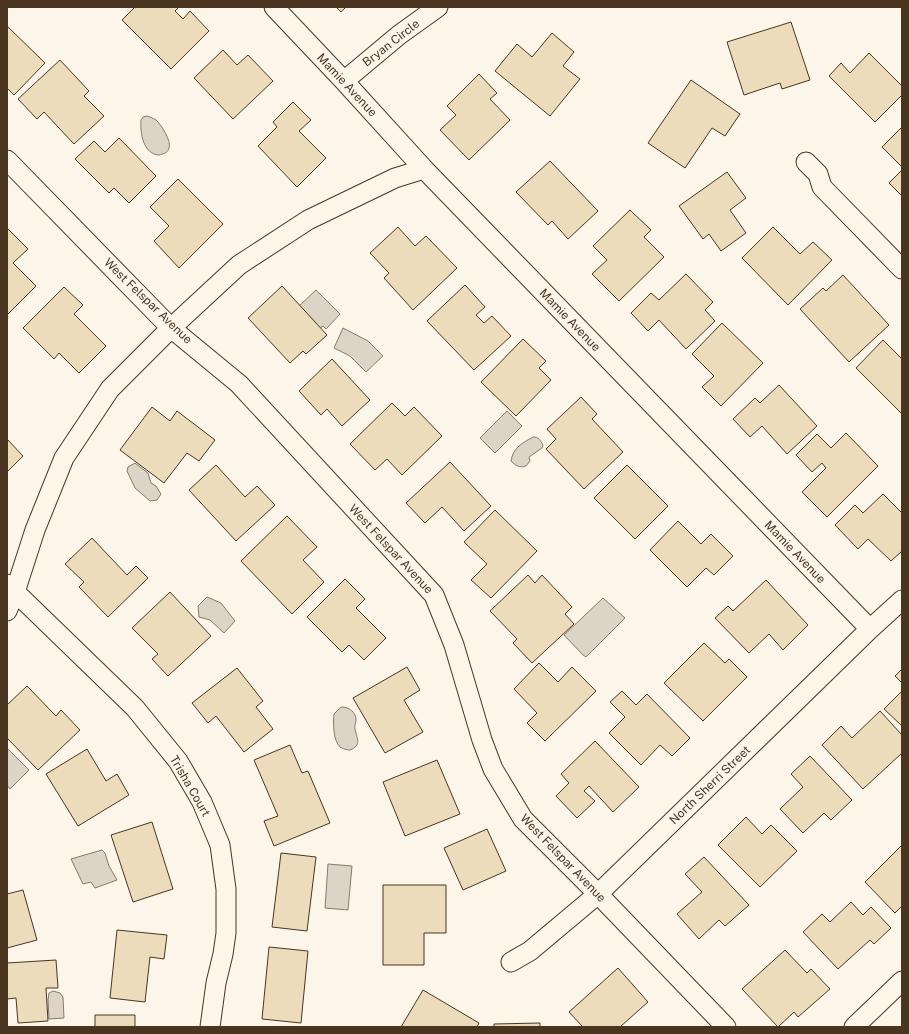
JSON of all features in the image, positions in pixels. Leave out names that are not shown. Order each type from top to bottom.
[{"type":"street","name":"Mamie Avenue","points":[[274,7],[424,169],[870,629]]},
{"type":"street","name":"Bryan Circle","points":[[344,81],[399,35],[438,7]]},
{"type":"street","name":"West Felspar Avenue","points":[[7,160],[171,328],[239,384],[434,595],[454,645],[482,740],[494,769],[523,819],[598,894],[726,1027]]},
{"type":"street","points":[[806,162],[818,174],[822,187],[902,269]]},
{"type":"street","points":[[7,611],[11,588],[64,458],[110,389],[171,328],[239,265],[308,220],[395,178],[424,169]]},
{"type":"street","name":"Trisha Court","points":[[11,588],[135,708],[178,761],[202,802],[220,845],[226,889],[224,954],[216,983],[210,1027]]},
{"type":"street","name":"North Sherri Street","points":[[511,962],[530,951],[598,894],[870,629],[902,600]]},
{"type":"street","points":[[854,1027],[902,981]]},
{"type":"shaded area","points":[[147,116],[156,120],[166,133],[170,145],[168,151],[165,153],[159,155],[154,154],[146,147],[142,137],[141,120],[143,117]]},
{"type":"shaded area","points":[[316,290],[340,314],[326,329],[323,326],[319,329],[298,307]]},
{"type":"shaded area","points":[[343,328],[368,341],[383,356],[366,372],[350,356],[334,348]]},
{"type":"shaded area","points":[[507,411],[522,426],[495,453],[480,438]]},
{"type":"shaded area","points":[[533,437],[540,440],[543,445],[542,448],[529,457],[530,461],[526,466],[519,467],[511,461],[512,456],[519,446]]},
{"type":"shaded area","points":[[135,463],[148,473],[151,483],[156,486],[161,494],[157,500],[150,501],[135,488],[127,471],[128,467]]},
{"type":"shaded area","points":[[207,597],[221,603],[235,621],[224,633],[210,620],[199,617],[198,606]]},
{"type":"shaded area","points":[[603,598],[625,618],[586,657],[564,635]]},
{"type":"shaded area","points":[[341,707],[352,710],[356,717],[355,728],[358,741],[356,746],[350,750],[340,747],[335,736],[334,714]]},
{"type":"shaded area","points":[[7,748],[29,770],[10,789],[7,785]]},
{"type":"shaded area","points":[[102,850],[105,853],[109,866],[117,880],[95,888],[91,882],[83,884],[71,859]]},
{"type":"shaded area","points":[[328,864],[352,866],[348,910],[325,908]]},
{"type":"shaded area","points":[[53,991],[60,993],[63,997],[64,1018],[49,1019],[49,993]]},
{"type":"building","points":[[135,7],[179,7],[175,11],[183,19],[190,11],[209,31],[171,69],[122,20]]},
{"type":"building","points":[[336,7],[346,7],[341,12]]},
{"type":"building","points":[[791,22],[810,80],[782,89],[780,83],[744,95],[727,42]]},
{"type":"building","points":[[7,26],[45,63],[14,95],[7,88]]},
{"type":"building","points":[[552,33],[574,52],[563,66],[580,79],[550,116],[495,71],[517,44],[532,57]]},
{"type":"building","points":[[223,50],[237,65],[248,55],[273,81],[233,119],[194,78]]},
{"type":"building","points":[[869,53],[902,86],[902,95],[875,122],[829,76],[841,63],[850,73]]},
{"type":"building","points":[[60,60],[89,91],[84,96],[104,116],[74,144],[44,112],[37,119],[18,99]]},
{"type":"building","points":[[479,74],[497,93],[490,99],[510,120],[469,160],[440,130],[456,115],[447,106]]},
{"type":"building","points":[[691,80],[740,114],[725,136],[712,128],[685,168],[648,143]]},
{"type":"building","points":[[293,102],[311,120],[299,131],[326,158],[297,187],[258,146],[277,127],[273,122]]},
{"type":"building","points":[[902,127],[902,167],[882,147]]},
{"type":"building","points":[[119,138],[156,176],[129,203],[114,188],[109,193],[75,159],[94,141],[105,152]]},
{"type":"building","points":[[550,161],[598,211],[568,239],[552,221],[548,225],[516,192]]},
{"type":"building","points":[[902,170],[902,196],[889,183]]},
{"type":"building","points":[[727,172],[746,198],[730,210],[746,233],[721,251],[709,234],[703,239],[679,206]]},
{"type":"building","points":[[178,179],[223,224],[179,268],[154,241],[169,226],[150,207]]},
{"type":"building","points":[[630,210],[651,230],[644,237],[664,257],[619,301],[592,274],[607,260],[593,246]]},
{"type":"building","points":[[398,227],[415,246],[426,236],[457,268],[413,310],[384,278],[389,273],[370,253]]},
{"type":"building","points":[[773,227],[800,254],[813,242],[832,260],[788,305],[742,258]]},
{"type":"building","points":[[7,228],[28,249],[13,263],[36,286],[7,315]]},
{"type":"building","points":[[686,274],[713,302],[705,310],[715,321],[686,349],[659,320],[648,331],[631,313],[651,293],[659,300]]},
{"type":"building","points":[[843,275],[889,325],[849,362],[800,309],[823,288],[826,291]]},
{"type":"building","points":[[465,285],[485,307],[476,315],[484,323],[492,316],[511,336],[474,370],[427,321]]},
{"type":"building","points":[[282,286],[327,335],[306,354],[303,351],[290,363],[248,318]]},
{"type":"building","points":[[64,287],[83,305],[74,314],[106,346],[79,373],[59,353],[54,359],[23,328]]},
{"type":"building","points":[[722,323],[763,363],[721,406],[702,387],[714,376],[692,354]]},
{"type":"building","points":[[523,339],[546,361],[539,368],[551,380],[516,416],[481,382]]},
{"type":"building","points":[[883,340],[902,359],[902,414],[856,368]]},
{"type":"building","points":[[332,359],[370,400],[342,426],[327,409],[321,415],[299,391]]},
{"type":"building","points":[[779,385],[817,426],[787,454],[762,426],[750,437],[733,419],[755,398],[760,403]]},
{"type":"building","points":[[581,397],[597,414],[592,419],[623,452],[584,489],[546,449],[556,439],[547,429]]},
{"type":"building","points":[[392,403],[405,416],[414,407],[442,436],[402,475],[387,459],[375,470],[350,444]]},
{"type":"building","points":[[152,407],[170,421],[177,411],[215,440],[199,461],[187,453],[164,483],[120,450]]},
{"type":"building","points":[[846,433],[878,466],[827,517],[802,492],[826,468],[822,463],[812,472],[796,455],[817,434],[831,448]]},
{"type":"building","points":[[7,439],[23,456],[7,472]]},
{"type":"building","points":[[450,462],[491,506],[464,531],[442,507],[425,523],[406,503]]},
{"type":"building","points":[[216,465],[245,497],[257,486],[275,505],[236,541],[189,490]]},
{"type":"building","points":[[627,465],[668,506],[635,539],[594,498]]},
{"type":"building","points":[[883,494],[902,513],[902,551],[891,561],[868,539],[858,549],[835,525],[855,505],[863,513]]},
{"type":"building","points":[[495,510],[537,551],[491,598],[471,580],[487,564],[464,542]]},
{"type":"building","points":[[287,516],[317,547],[303,560],[324,582],[292,614],[241,561]]},
{"type":"building","points":[[678,521],[701,544],[711,534],[733,556],[714,575],[706,568],[687,587],[650,550]]},
{"type":"building","points":[[92,538],[127,575],[136,566],[148,578],[108,617],[79,587],[84,582],[65,564]]},
{"type":"building","points":[[528,575],[535,583],[542,575],[572,607],[565,614],[574,624],[532,663],[513,643],[517,639],[490,611]]},
{"type":"building","points":[[345,579],[365,599],[356,608],[386,638],[364,660],[349,645],[342,652],[307,617]]},
{"type":"building","points":[[766,580],[808,625],[783,650],[769,634],[749,653],[715,618],[728,606],[733,611]]},
{"type":"building","points":[[170,592],[211,636],[168,676],[152,659],[158,654],[132,628]]},
{"type":"building","points":[[704,643],[725,663],[729,659],[747,677],[703,721],[664,683]]},
{"type":"building","points":[[539,663],[558,682],[572,667],[596,691],[545,741],[527,723],[537,713],[514,689]]},
{"type":"building","points":[[407,667],[420,690],[404,700],[423,732],[385,753],[353,698]]},
{"type":"building","points":[[237,668],[263,701],[256,707],[273,729],[244,752],[216,716],[208,723],[192,703]]},
{"type":"building","points":[[902,669],[902,683],[895,676]]},
{"type":"building","points":[[27,686],[56,716],[61,710],[80,730],[38,770],[7,738],[7,705]]},
{"type":"building","points":[[622,691],[636,705],[647,694],[690,738],[672,756],[660,745],[641,765],[609,733],[625,717],[610,702]]},
{"type":"building","points":[[902,691],[902,726],[884,709]]},
{"type":"building","points":[[880,711],[902,735],[902,753],[863,789],[822,745],[841,726],[852,738]]},
{"type":"building","points":[[595,741],[639,787],[613,812],[589,786],[584,791],[595,801],[577,818],[556,796],[569,783],[561,774]]},
{"type":"building","points":[[290,745],[302,773],[308,771],[330,823],[274,846],[264,821],[278,816],[254,760]]},
{"type":"building","points":[[87,749],[106,781],[117,774],[129,795],[78,826],[46,774]]},
{"type":"building","points":[[810,756],[852,800],[831,820],[824,813],[803,833],[780,809],[803,787],[791,774]]},
{"type":"building","points":[[437,760],[460,814],[405,836],[383,782]]},
{"type":"building","points":[[746,817],[762,834],[771,825],[797,851],[760,887],[718,845]]},
{"type":"building","points":[[152,822],[173,889],[133,902],[111,835]]},
{"type":"building","points":[[487,829],[506,871],[463,890],[444,848]]},
{"type":"building","points":[[902,845],[902,906],[895,913],[865,882]]},
{"type":"building","points":[[281,853],[316,857],[307,931],[272,927]]},
{"type":"building","points":[[704,857],[749,905],[725,926],[719,920],[699,939],[677,914],[702,892],[685,874]]},
{"type":"building","points":[[383,885],[446,885],[446,933],[424,933],[424,965],[383,965]]},
{"type":"building","points":[[23,890],[37,940],[7,948],[7,894]]},
{"type":"building","points":[[851,902],[863,915],[871,907],[891,928],[874,944],[870,940],[838,969],[803,932],[822,914],[830,922]]},
{"type":"building","points":[[117,930],[167,935],[164,959],[150,957],[145,1002],[110,998]]},
{"type":"building","points":[[269,947],[308,951],[301,1023],[262,1019]]},
{"type":"building","points":[[785,950],[807,973],[811,969],[830,989],[798,1017],[794,1012],[778,1027],[742,989]]},
{"type":"building","points":[[56,960],[58,988],[46,988],[48,1021],[18,1023],[16,998],[7,999],[7,963]]},
{"type":"building","points":[[618,968],[648,1002],[620,1027],[583,1027],[569,1012]]},
{"type":"building","points":[[423,990],[479,1023],[477,1027],[401,1027]]},
{"type":"building","points":[[95,1015],[135,1015],[135,1027],[95,1027]]},
{"type":"building","points":[[540,1023],[540,1027],[494,1027],[494,1024]]}]
